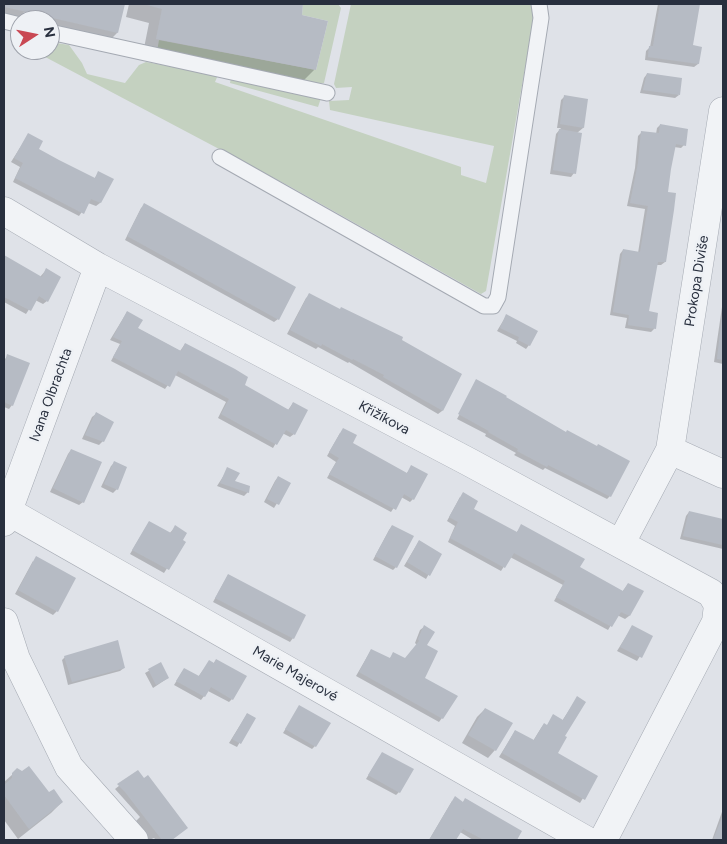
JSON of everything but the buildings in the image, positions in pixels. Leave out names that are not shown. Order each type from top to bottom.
[{"type":"street","name":"Prokopa Diviše","points":[[670,450],[723,111]]},
{"type":"street","name":"Křižíkova","points":[[4,212],[98,267],[711,593],[718,605],[716,622],[603,840]]},
{"type":"street","name":"Ivana Olbrachta","points":[[5,514],[98,267]]},
{"type":"street","points":[[621,544],[670,450],[723,474]]},
{"type":"street","name":"Marie Majerové","points":[[5,514],[586,840]]},
{"type":"street","points":[[4,622],[16,659],[69,766],[134,840]]},
{"type":"lane","points":[[220,157],[484,306],[493,306],[498,298],[541,18],[539,4]]},
{"type":"lane","points":[[60,34],[327,93]]},
{"type":"green space","points":[[303,4],[338,4],[341,8],[324,83],[157,51],[159,40],[316,70],[328,21],[302,15]]},
{"type":"green space","points":[[351,4],[533,4],[534,17],[486,291],[481,294],[289,186],[51,60],[60,60],[60,44],[69,45],[82,63],[87,74],[125,83],[139,65],[146,62],[218,75],[215,82],[461,167],[461,175],[486,183],[494,146],[330,110],[329,101],[349,100],[352,87],[336,88],[334,84]]},
{"type":"green space","points":[[231,78],[321,98],[318,107],[230,83]]}]
